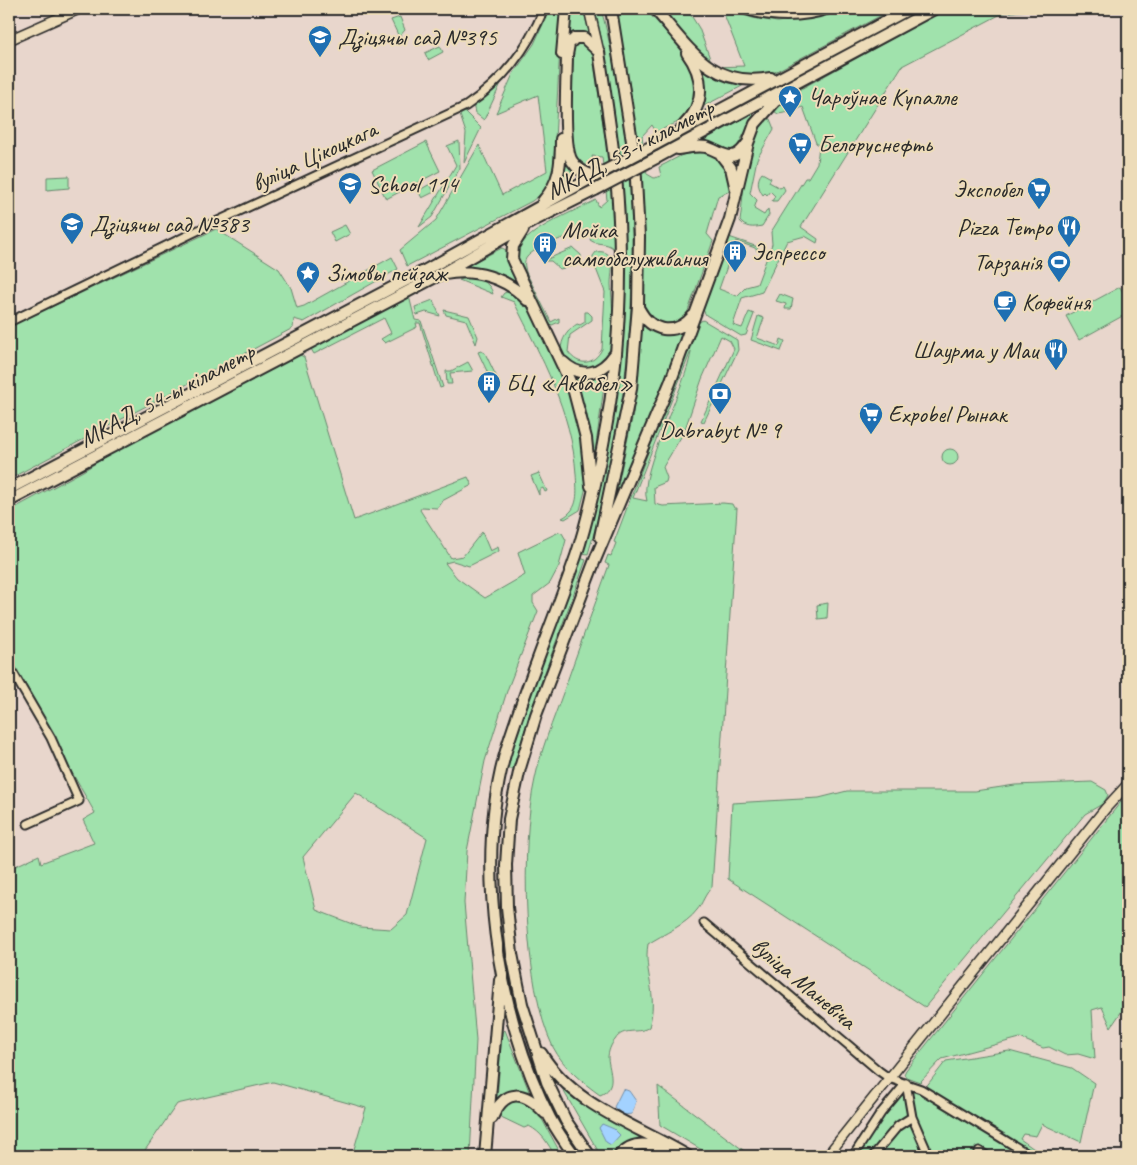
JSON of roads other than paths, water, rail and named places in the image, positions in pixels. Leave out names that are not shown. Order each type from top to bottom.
[{"type":"highway","points":[[539,206],[555,187],[560,174],[562,55],[566,9]]},
{"type":"highway","points":[[595,560],[622,440],[631,389],[638,306],[639,237],[635,160],[611,9]]},
{"type":"highway","points":[[649,9],[689,55],[701,80],[702,93],[692,118],[675,133]]},
{"type":"highway","points":[[655,9],[709,68],[729,77],[747,80],[782,76]]},
{"type":"highway","name":"МКАД, 53-і кіламетр","points":[[342,320],[539,206],[909,9]]},
{"type":"highway","name":"МКАД, 53-і кіламетр","points":[[342,320],[439,276],[535,220],[786,89],[934,9]]},
{"type":"highway","points":[[550,1119],[521,1051],[500,966],[495,925],[493,845],[500,777],[508,746],[576,554],[591,497],[606,425],[616,354],[620,269],[616,175],[599,52],[584,38],[575,38],[569,44],[567,55],[568,146],[570,156],[577,167],[595,176]]},
{"type":"highway","points":[[590,1156],[566,1121],[547,1082],[532,1039],[512,954],[506,865],[509,819],[520,768],[536,715],[595,560],[670,383],[737,198],[748,143],[755,124],[786,89]]},
{"type":"highway","points":[[663,154],[702,146],[721,155],[736,155],[748,143]]},
{"type":"highway","points":[[721,155],[731,168],[737,198]]},
{"type":"highway","points":[[535,220],[519,235],[512,251],[512,259],[516,272],[561,360],[580,410],[587,446],[591,497]]},
{"type":"highway","points":[[439,276],[470,272],[502,281],[514,288],[535,308]]},
{"type":"highway","points":[[638,306],[647,321],[654,327],[666,330],[681,327],[695,313]]},
{"type":"highway","name":"МКАД, 54-ы кіламетр","points":[[9,490],[342,320]]},
{"type":"highway","name":"МКАД, 54-ы кіламетр","points":[[9,501],[342,320]]},
{"type":"highway","points":[[561,360],[573,371],[592,373],[602,368],[616,354]]},
{"type":"highway","points":[[485,1156],[500,966]]},
{"type":"highway","points":[[532,1039],[549,1066],[584,1098],[628,1126],[658,1138],[688,1156]]},
{"type":"highway","points":[[488,1130],[500,1103],[512,1096],[526,1097],[532,1100],[550,1119],[575,1156]]},
{"type":"highway","points":[[619,1156],[629,1148],[644,1144],[656,1146],[676,1156]]},
{"type":"main road","points":[[9,40],[79,9]]},
{"type":"main road","points":[[589,9],[599,52]]},
{"type":"main road","points":[[606,9],[616,46]]},
{"type":"main road","points":[[1105,809],[1128,776]]},
{"type":"main road","points":[[827,1156],[1105,809],[1128,784]]},
{"type":"street","name":"вуліца Цікоцкага","points":[[9,322],[205,227],[466,106],[484,94],[510,69],[535,31],[544,9]]},
{"type":"street","points":[[743,9],[775,16],[805,15],[830,9]]},
{"type":"street","points":[[9,666],[51,738],[79,801],[28,824]]},
{"type":"street","name":"вуліца Маневіча","points":[[704,923],[879,1071],[889,1078],[921,1089],[1030,1156]]},
{"type":"street","points":[[906,1083],[912,1118],[929,1156]]},
{"type":"street","points":[[853,1156],[881,1113],[906,1083]]},
{"type":"street","points":[[873,1156],[898,1126],[912,1118]]},
{"type":"street","points":[[979,1152],[987,1156]]},
{"type":"water","points":[[623,1089],[629,1091],[636,1101],[632,1114],[623,1115],[614,1107]]},
{"type":"water","points":[[602,1124],[614,1129],[620,1135],[611,1145],[606,1142],[599,1128]]},
{"type":"place","name":"Дзіцячы сад №395","points":[[320,58]]},
{"type":"place","name":"Чароўнае Купалле","points":[[790,118]]},
{"type":"place","name":"Белоруснефть","points":[[800,165]]},
{"type":"place","name":"School 114","points":[[350,205]]},
{"type":"place","name":"Экспобел","points":[[1039,210]]},
{"type":"place","name":"Дзіцячы сад №383","points":[[72,245]]},
{"type":"place","name":"Pizza Tempo","points":[[1069,248]]},
{"type":"place","name":"Мойка самообслуживания","points":[[545,265]]},
{"type":"place","name":"Эспрессо","points":[[735,273]]},
{"type":"place","name":"Тарзанія","points":[[1059,283]]},
{"type":"place","name":"Зімовы пейзаж","points":[[308,294]]},
{"type":"place","name":"Кофейня","points":[[1005,323]]},
{"type":"place","name":"Шаурма у Маи","points":[[1056,371]]},
{"type":"place","name":"БЦ «Аквабел»","points":[[489,404]]},
{"type":"place","name":"Dabrabyt № 9","points":[[720,415]]},
{"type":"place","name":"Expobel Рынак","points":[[871,435]]}]
